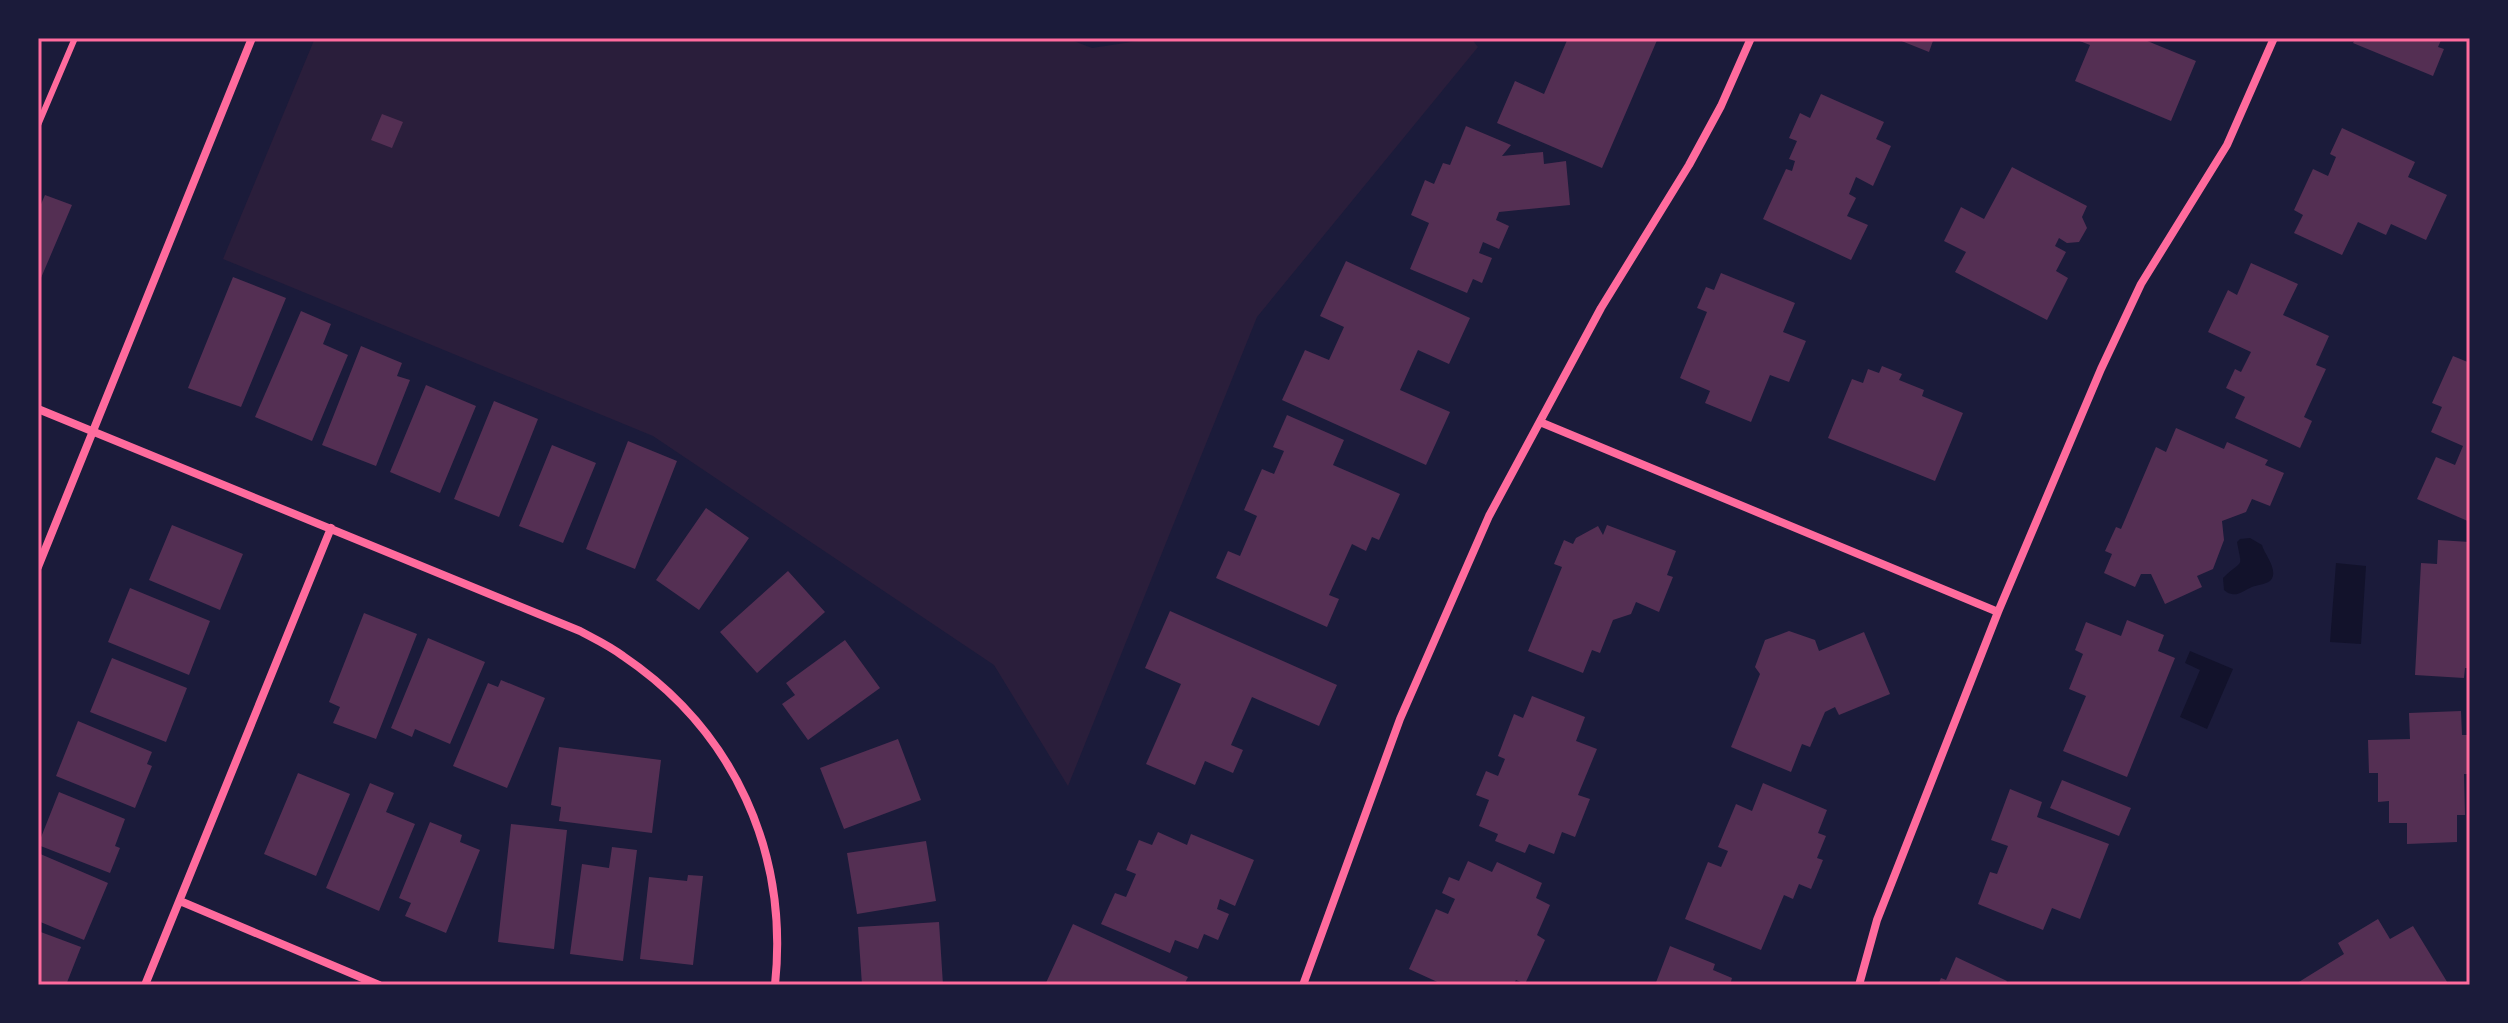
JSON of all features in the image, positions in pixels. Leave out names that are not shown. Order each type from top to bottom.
[{"type":"street","points":[[38,567],[252,38]]},
{"type":"street","points":[[1303,985],[1400,719],[1489,516],[1601,308],[1708,130],[1751,38]]},
{"type":"street","points":[[1859,985],[1877,920],[1998,612],[2101,369],[2141,284],[2227,145],[2274,38]]},
{"type":"street","points":[[38,409],[580,631],[623,655],[655,681],[710,736],[748,799],[771,873],[777,917],[775,985]]},
{"type":"street","points":[[1540,422],[1998,612]]},
{"type":"street","points":[[145,985],[331,528]]},
{"type":"street","points":[[180,901],[379,985]]},
{"type":"lane","points":[[38,125],[75,38]]},
{"type":"shaded area","points":[[315,38],[1066,38],[1092,48],[1158,38],[1471,38],[1478,47],[1257,317],[1068,786],[994,665],[653,436],[223,259]]},
{"type":"shaded area","points":[[2250,538],[2262,545],[2273,577],[2240,593],[2228,593],[2224,590],[2223,578],[2240,563],[2237,542]]},
{"type":"shaded area","points":[[2336,563],[2366,566],[2361,644],[2330,642]]},
{"type":"shaded area","points":[[2190,651],[2233,669],[2207,729],[2180,717],[2200,670],[2185,663]]},
{"type":"building","points":[[1568,38],[1658,38],[1602,168],[1497,123],[1515,81],[1544,94]]},
{"type":"building","points":[[1894,38],[1934,38],[1929,52]]},
{"type":"building","points":[[2072,38],[2140,38],[2196,61],[2171,121],[2075,81],[2090,45]]},
{"type":"building","points":[[2356,38],[2442,38],[2438,47],[2444,49],[2433,76],[2353,43]]},
{"type":"building","points":[[1821,94],[1884,122],[1876,139],[1891,146],[1873,186],[1856,177],[1849,194],[1856,198],[1847,216],[1868,225],[1851,260],[1763,219],[1786,169],[1792,171],[1795,161],[1789,159],[1797,141],[1789,138],[1800,113],[1810,118]]},
{"type":"building","points":[[382,114],[403,122],[392,148],[371,140]]},
{"type":"building","points":[[1466,126],[1511,145],[1502,156],[1543,152],[1544,164],[1566,161],[1570,205],[1499,212],[1496,220],[1509,226],[1499,249],[1483,242],[1479,253],[1492,258],[1482,283],[1473,279],[1467,293],[1410,269],[1429,223],[1411,215],[1425,180],[1434,184],[1443,163],[1450,165]]},
{"type":"building","points":[[2342,128],[2415,162],[2408,177],[2447,195],[2426,240],[2391,224],[2386,235],[2358,222],[2342,255],[2294,233],[2303,215],[2294,210],[2313,169],[2328,176],[2336,157],[2330,154]]},
{"type":"building","points":[[2012,167],[2087,206],[2082,217],[2087,228],[2079,242],[2067,243],[2059,238],[2055,246],[2066,252],[2056,271],[2068,278],[2047,320],[1955,272],[1966,252],[1944,241],[1961,207],[1984,219]]},
{"type":"building","points":[[45,195],[72,205],[38,285],[38,211]]},
{"type":"building","points":[[1346,261],[1470,318],[1449,364],[1418,350],[1400,390],[1450,412],[1426,465],[1282,400],[1305,350],[1329,360],[1344,327],[1320,316]]},
{"type":"building","points":[[2251,263],[2298,284],[2283,315],[2329,336],[2316,365],[2326,369],[2304,417],[2312,421],[2300,448],[2235,418],[2245,397],[2226,388],[2235,369],[2241,372],[2251,352],[2208,332],[2228,290],[2237,295]]},
{"type":"building","points":[[1721,273],[1795,303],[1783,332],[1806,341],[1789,382],[1770,375],[1751,422],[1705,403],[1710,391],[1680,378],[1707,312],[1697,308],[1706,287],[1714,290]]},
{"type":"building","points":[[233,277],[286,298],[241,407],[188,388]]},
{"type":"building","points":[[301,311],[331,324],[323,344],[348,355],[312,441],[255,417]]},
{"type":"building","points":[[361,346],[402,363],[397,376],[410,380],[376,466],[322,445]]},
{"type":"building","points":[[2453,356],[2470,363],[2470,522],[2417,499],[2436,457],[2455,465],[2463,446],[2431,432],[2442,407],[2432,403]]},
{"type":"building","points":[[1882,366],[1902,374],[1899,380],[1924,390],[1922,396],[1963,413],[1935,481],[1828,438],[1852,379],[1863,383],[1868,369],[1879,373]]},
{"type":"building","points":[[426,385],[476,406],[440,493],[390,472]]},
{"type":"building","points":[[494,401],[538,419],[499,517],[454,499]]},
{"type":"building","points":[[1287,415],[1344,440],[1333,465],[1400,494],[1379,540],[1372,537],[1366,551],[1352,544],[1329,595],[1339,599],[1327,627],[1216,578],[1228,551],[1240,556],[1257,516],[1244,510],[1262,469],[1274,474],[1284,451],[1273,447]]},
{"type":"building","points":[[2176,428],[2224,449],[2227,442],[2268,460],[2265,465],[2284,473],[2270,506],[2252,499],[2246,512],[2222,521],[2224,540],[2213,569],[2197,576],[2202,587],[2165,604],[2151,574],[2141,574],[2135,587],[2104,573],[2112,554],[2105,551],[2116,527],[2121,529],[2156,447],[2166,452]]},
{"type":"building","points":[[628,441],[677,461],[635,569],[586,549]]},
{"type":"building","points":[[552,445],[596,463],[563,543],[519,526]]},
{"type":"building","points":[[706,508],[749,538],[699,610],[656,580]]},
{"type":"building","points":[[172,525],[243,554],[220,610],[149,580]]},
{"type":"building","points":[[1607,525],[1676,551],[1667,575],[1673,577],[1659,612],[1636,602],[1631,614],[1613,620],[1600,653],[1592,650],[1583,673],[1528,651],[1562,567],[1554,564],[1564,540],[1573,544],[1576,538],[1598,526],[1603,535]]},
{"type":"building","points":[[2438,540],[2470,542],[2470,668],[2465,668],[2464,678],[2415,675],[2421,563],[2437,564]]},
{"type":"building","points":[[788,571],[825,612],[757,673],[720,632]]},
{"type":"building","points":[[130,588],[210,621],[189,675],[108,642]]},
{"type":"building","points":[[1170,611],[1337,685],[1319,726],[1252,697],[1231,745],[1243,750],[1233,773],[1205,761],[1195,785],[1146,764],[1181,684],[1145,668]]},
{"type":"building","points":[[364,613],[417,634],[376,739],[333,723],[340,707],[329,702]]},
{"type":"building","points":[[2127,620],[2164,635],[2158,651],[2175,658],[2127,777],[2063,751],[2086,696],[2069,689],[2083,654],[2075,650],[2086,622],[2121,636]]},
{"type":"building","points":[[1789,631],[1815,640],[1819,651],[1864,632],[1890,694],[1839,715],[1835,707],[1825,712],[1810,747],[1802,744],[1791,772],[1731,747],[1760,674],[1755,667],[1765,640]]},
{"type":"building","points":[[428,638],[485,662],[450,744],[415,729],[412,737],[391,728]]},
{"type":"building","points":[[845,640],[880,688],[808,740],[782,704],[795,695],[786,683]]},
{"type":"building","points":[[112,658],[187,688],[166,742],[90,712]]},
{"type":"building","points":[[501,680],[545,698],[507,788],[453,766],[488,683],[498,687]]},
{"type":"building","points":[[1532,696],[1585,717],[1576,741],[1597,749],[1578,795],[1590,799],[1575,837],[1562,832],[1554,854],[1529,844],[1525,853],[1495,841],[1498,834],[1479,826],[1489,800],[1476,795],[1486,771],[1498,776],[1505,759],[1498,756],[1514,714],[1523,718]]},
{"type":"building","points":[[2461,711],[2462,735],[2470,735],[2470,774],[2464,774],[2465,815],[2457,815],[2457,842],[2407,844],[2407,823],[2389,823],[2389,801],[2378,802],[2378,773],[2369,773],[2368,740],[2410,739],[2409,713]]},
{"type":"building","points":[[78,721],[152,752],[147,764],[152,766],[135,808],[56,776]]},
{"type":"building","points":[[898,739],[921,800],[844,829],[820,768]]},
{"type":"building","points":[[559,747],[661,760],[652,833],[559,821],[561,807],[551,805]]},
{"type":"building","points":[[298,773],[350,794],[316,876],[264,854]]},
{"type":"building","points":[[2062,780],[2131,808],[2119,836],[2050,808]]},
{"type":"building","points":[[370,783],[394,793],[386,812],[415,824],[379,911],[326,888]]},
{"type":"building","points":[[1763,783],[1827,810],[1818,833],[1826,836],[1817,858],[1823,860],[1811,889],[1799,884],[1793,899],[1784,895],[1761,950],[1685,919],[1708,862],[1721,867],[1728,851],[1718,847],[1736,804],[1752,811]]},
{"type":"building","points":[[2010,789],[2042,802],[2037,817],[2109,844],[2080,919],[2052,908],[2043,930],[1978,904],[1990,872],[1997,874],[2008,846],[1991,840]]},
{"type":"building","points":[[59,792],[125,819],[115,846],[120,848],[110,873],[38,845]]},
{"type":"building","points":[[430,822],[462,835],[460,842],[480,850],[446,933],[405,916],[411,903],[399,898]]},
{"type":"building","points":[[511,824],[567,830],[554,949],[498,942]]},
{"type":"building","points":[[1158,832],[1187,845],[1191,834],[1254,860],[1235,906],[1220,899],[1217,909],[1229,914],[1218,940],[1204,934],[1198,949],[1175,940],[1170,953],[1101,924],[1115,893],[1126,897],[1136,874],[1126,870],[1139,840],[1152,845]]},
{"type":"building","points":[[926,841],[936,901],[857,914],[847,853]]},
{"type":"building","points":[[612,847],[637,850],[623,961],[570,954],[582,864],[609,868]]},
{"type":"building","points":[[38,853],[108,883],[84,940],[38,921]]},
{"type":"building","points":[[1468,861],[1492,872],[1497,862],[1542,883],[1536,898],[1550,905],[1537,935],[1545,940],[1525,984],[1516,980],[1513,985],[1444,985],[1409,969],[1436,909],[1448,914],[1455,899],[1442,893],[1449,877],[1459,881]]},
{"type":"building","points":[[688,875],[703,876],[693,965],[640,959],[649,877],[687,881]]},
{"type":"building","points":[[2378,919],[2390,939],[2413,926],[2449,985],[2294,985],[2344,954],[2338,943]]},
{"type":"building","points":[[939,922],[943,985],[862,985],[858,927]]},
{"type":"building","points":[[1073,924],[1188,977],[1184,985],[1045,985]]},
{"type":"building","points":[[38,931],[81,947],[66,985],[38,985]]},
{"type":"building","points":[[1670,946],[1715,964],[1713,970],[1732,978],[1730,985],[1655,985]]},
{"type":"building","points":[[1956,957],[2007,981],[2005,985],[1938,985],[1941,978],[1946,980]]}]
